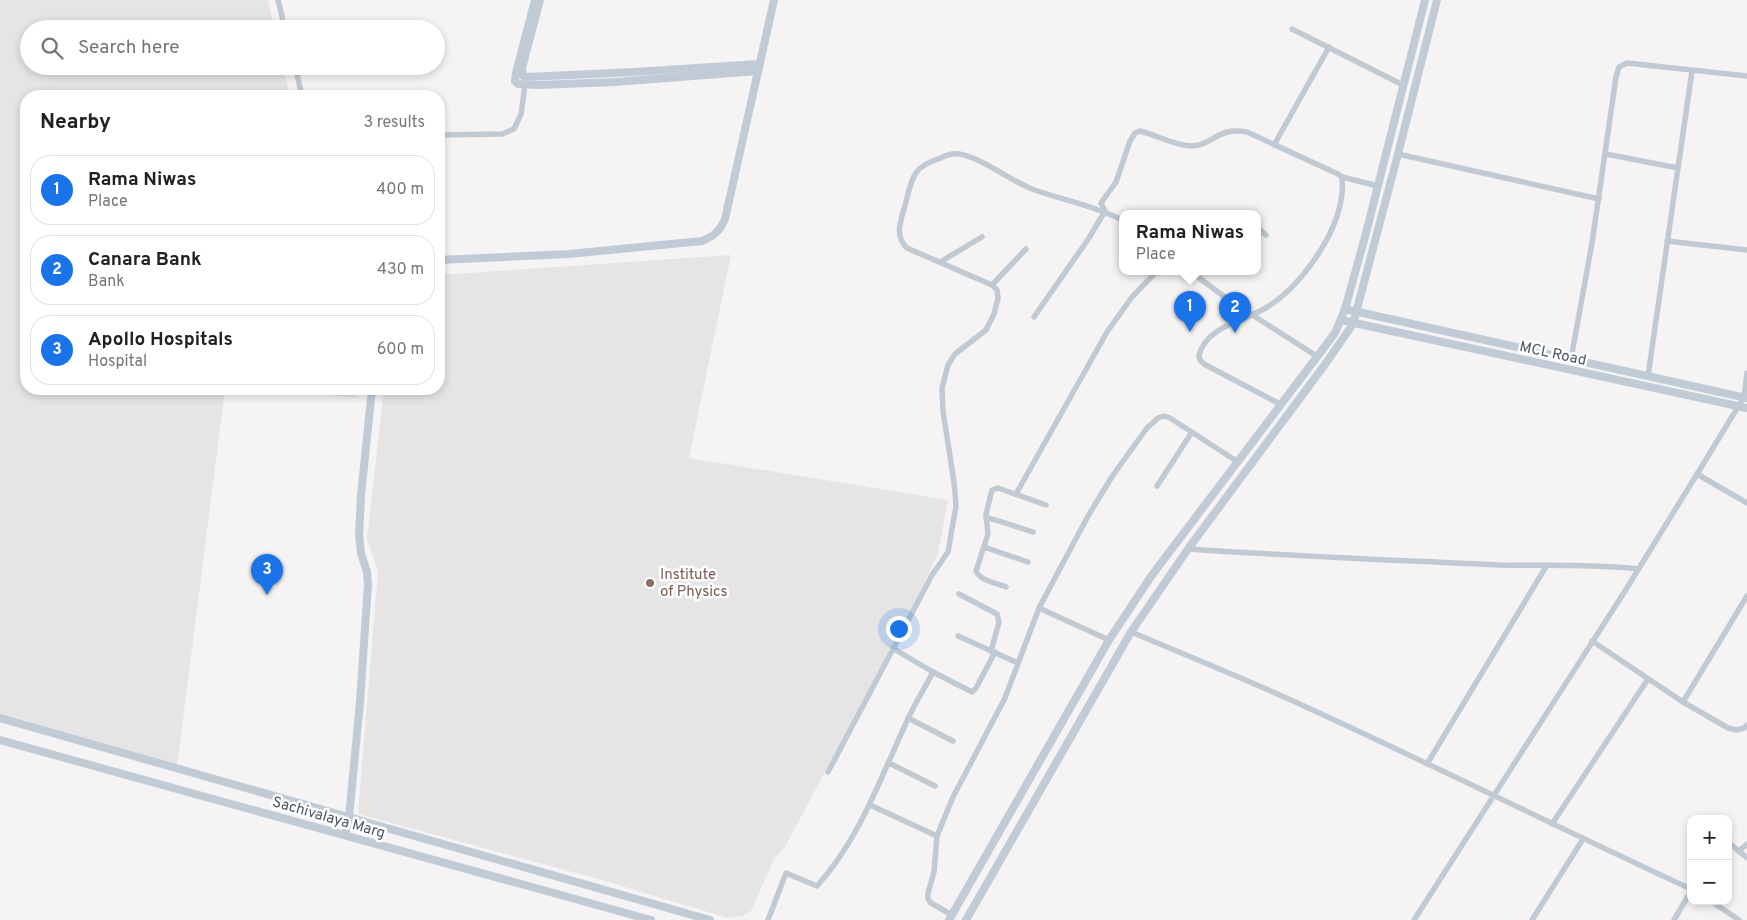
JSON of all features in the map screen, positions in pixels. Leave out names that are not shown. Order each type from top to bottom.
[{"type":"main road","points":[[535,0],[515,78],[516,83],[525,85],[615,82],[758,67]]},
{"type":"main road","points":[[540,0],[522,68],[523,76],[758,67]]},
{"type":"main road","points":[[445,260],[568,254],[702,240],[712,237],[721,229],[725,219],[774,0]]},
{"type":"main road","points":[[951,918],[1109,640],[1154,572],[1335,334],[1345,309],[1365,237],[1425,0]]},
{"type":"main road","points":[[966,920],[1131,632],[1188,549],[1353,324],[1437,0]]},
{"type":"main road","name":"MCL Road","points":[[1345,309],[1745,397]]},
{"type":"main road","name":"MCL Road","points":[[1341,320],[1747,408]]},
{"type":"main road","points":[[345,836],[349,817],[360,702],[368,584],[359,535],[361,495],[371,395]]},
{"type":"main road","points":[[1154,572],[1166,581]]},
{"type":"main road","points":[[0,718],[710,920]]},
{"type":"main road","name":"Sachivalaya Marg","points":[[0,740],[652,920]]},
{"type":"street","points":[[278,0],[283,20]]},
{"type":"street","points":[[1292,28],[1403,85]]},
{"type":"street","points":[[1274,145],[1329,47]]},
{"type":"street","points":[[1571,359],[1582,302],[1619,67],[1628,63],[1747,76]]},
{"type":"street","points":[[1648,376],[1692,71]]},
{"type":"street","points":[[297,75],[301,90]]},
{"type":"street","points":[[445,135],[502,134],[514,129],[521,114],[525,85]]},
{"type":"street","points":[[1105,211],[1101,203],[1116,182],[1130,141],[1140,131],[1192,146],[1203,144],[1223,132],[1236,130],[1247,132],[1338,174],[1342,178],[1378,186]]},
{"type":"street","points":[[828,772],[932,575],[948,552],[956,506],[943,411],[942,388],[948,365],[955,354],[986,330],[994,314],[998,298],[996,290],[992,285],[907,248],[901,242],[899,230],[910,184],[915,172],[926,163],[953,153],[963,154],[982,162],[1020,184],[1105,211],[1119,218]]},
{"type":"street","points":[[1398,154],[1598,200]]},
{"type":"street","points":[[1606,154],[1678,168]]},
{"type":"street","points":[[1280,404],[1204,364],[1200,360],[1200,351],[1210,336],[1278,300],[1313,262],[1335,220],[1342,193],[1342,178]]},
{"type":"street","points":[[1034,317],[1089,238],[1105,211]]},
{"type":"street","points":[[1261,230],[1266,234]]},
{"type":"street","points":[[940,262],[982,237]]},
{"type":"street","points":[[1667,241],[1747,250]]},
{"type":"street","points":[[992,285],[1026,249]]},
{"type":"street","points":[[1016,494],[1107,332],[1132,297],[1153,275]]},
{"type":"street","points":[[1195,275],[1226,298],[1318,357]]},
{"type":"street","points":[[1414,920],[1638,570],[1745,397],[1747,373]]},
{"type":"street","points":[[951,918],[928,899],[934,872],[937,836],[953,797],[1005,698],[1039,608],[1093,507],[1113,475],[1147,428],[1158,418],[1164,416],[1238,462]]},
{"type":"street","points":[[1157,486],[1192,432]]},
{"type":"street","points":[[1697,474],[1747,503]]},
{"type":"street","points":[[1006,587],[977,575],[976,568],[988,534],[986,517],[989,496],[994,488],[1046,505]]},
{"type":"street","points":[[986,517],[1033,532]]},
{"type":"street","points":[[984,547],[1028,562]]},
{"type":"street","points":[[1188,549],[1500,565],[1603,566],[1638,570]]},
{"type":"street","points":[[1427,764],[1547,565]]},
{"type":"street","points":[[894,649],[972,692],[974,691],[993,652],[999,622],[997,614],[959,594]]},
{"type":"street","points":[[1683,702],[1747,596]]},
{"type":"street","points":[[1039,608],[1109,640]]},
{"type":"street","points":[[1131,632],[1290,700],[1495,795],[1687,888]]},
{"type":"street","points":[[958,636],[1018,663]]},
{"type":"street","points":[[1592,641],[1683,702],[1728,728],[1737,730],[1747,725]]},
{"type":"street","points":[[768,920],[786,873],[817,886],[843,853],[870,805],[908,718],[934,672]]},
{"type":"street","points":[[1552,824],[1648,679]]},
{"type":"street","points":[[908,718],[953,741]]},
{"type":"street","points":[[889,763],[935,786]]},
{"type":"street","points":[[870,805],[937,836]]},
{"type":"street","points":[[1532,920],[1583,839]]},
{"type":"street","points":[[1739,851],[1747,844]]},
{"type":"street","points":[[1732,845],[1747,858]]},
{"type":"street","points":[[1674,920],[1687,897]]},
{"type":"street","points":[[1717,905],[1739,920]]},
{"type":"shaded area","points":[[0,0],[268,0],[273,20],[20,20],[20,75],[285,75],[289,90],[20,90],[20,395],[224,395],[177,767],[0,716]]},
{"type":"shaded area","name":"Institute of Physics","points":[[731,255],[689,458],[948,500],[938,553],[919,594],[785,847],[774,859],[751,911],[743,916],[728,918],[602,880],[358,814],[378,571],[367,538],[383,395],[445,395],[445,275]]},
{"type":"shaded area","points":[[331,395],[356,395],[357,398]]},
{"type":"place","name":"Rama Niwas","points":[[1190,332]]},
{"type":"place","name":"Canara Bank","points":[[1235,333]]},
{"type":"place","name":"Institute of Physics","points":[[650,583]]},
{"type":"place","name":"Apollo Hospitals","points":[[267,595]]}]
